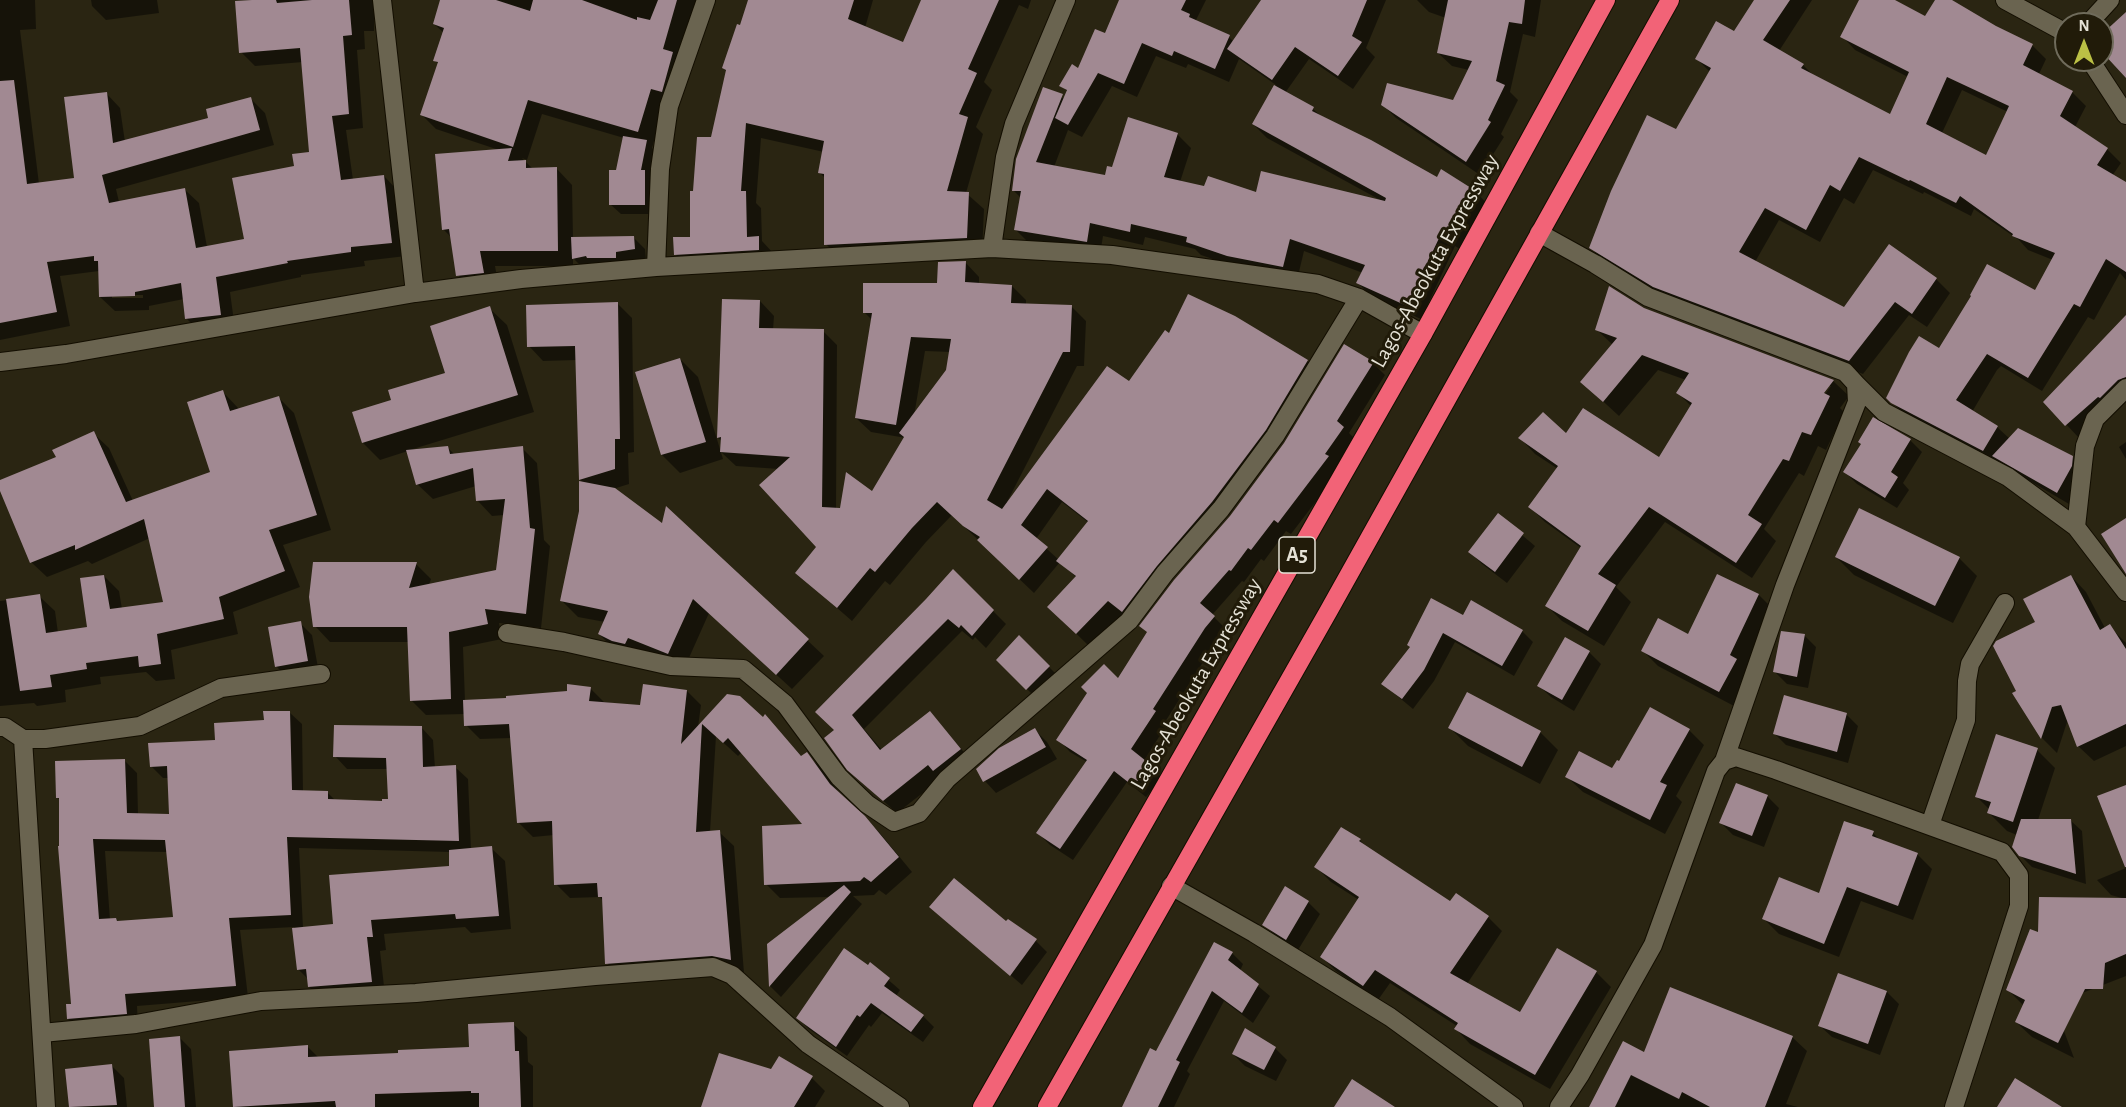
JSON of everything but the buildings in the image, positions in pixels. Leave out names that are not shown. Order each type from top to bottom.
[{"type":"highway","name":"Lagos-Abeokuta Expressway","points":[[982,1107],[1423,334],[1606,0]]},
{"type":"highway","name":"A5","points":[[1047,1107],[1328,612],[1670,0]]},
{"type":"street","points":[[382,0],[415,293]]},
{"type":"street","points":[[656,267],[660,169],[669,106],[706,0]]},
{"type":"street","points":[[992,248],[1005,157],[1014,123],[1066,0]]},
{"type":"street","points":[[2004,0],[2054,27]]},
{"type":"street","points":[[2099,12],[2110,0]]},
{"type":"street","points":[[2098,72],[2126,115]]},
{"type":"street","points":[[1539,233],[1648,297],[1845,372],[1884,412],[2008,477],[2076,527],[2126,592]]},
{"type":"street","points":[[0,362],[66,354],[415,293],[521,279],[656,267],[992,248],[1112,255],[1318,284],[1359,298],[1423,334]]},
{"type":"street","points":[[507,633],[564,642],[671,666],[743,669],[785,704],[839,777],[867,804],[894,822],[919,813],[947,779],[1129,621],[1165,573],[1221,509],[1275,436],[1359,298]]},
{"type":"street","points":[[1559,1107],[1580,1075],[1653,945],[1703,804],[1716,771],[1724,761],[1785,585],[1857,402],[1856,384]]},
{"type":"street","points":[[2076,527],[2085,446],[2094,418],[2126,388]]},
{"type":"street","points":[[1930,825],[1966,720],[1970,664],[2005,603]]},
{"type":"street","points":[[0,727],[5,727],[23,739],[45,739],[140,726],[221,688],[321,674]]},
{"type":"street","points":[[23,739],[46,1107]]},
{"type":"street","points":[[1724,761],[1736,758],[1750,762],[2002,852],[2019,875],[2019,906],[1954,1107]]},
{"type":"street","points":[[1171,886],[1254,933],[1390,1017],[1514,1107]]},
{"type":"street","points":[[42,1033],[136,1024],[261,1001],[416,993],[713,967],[732,975],[808,1044],[900,1107]]}]
